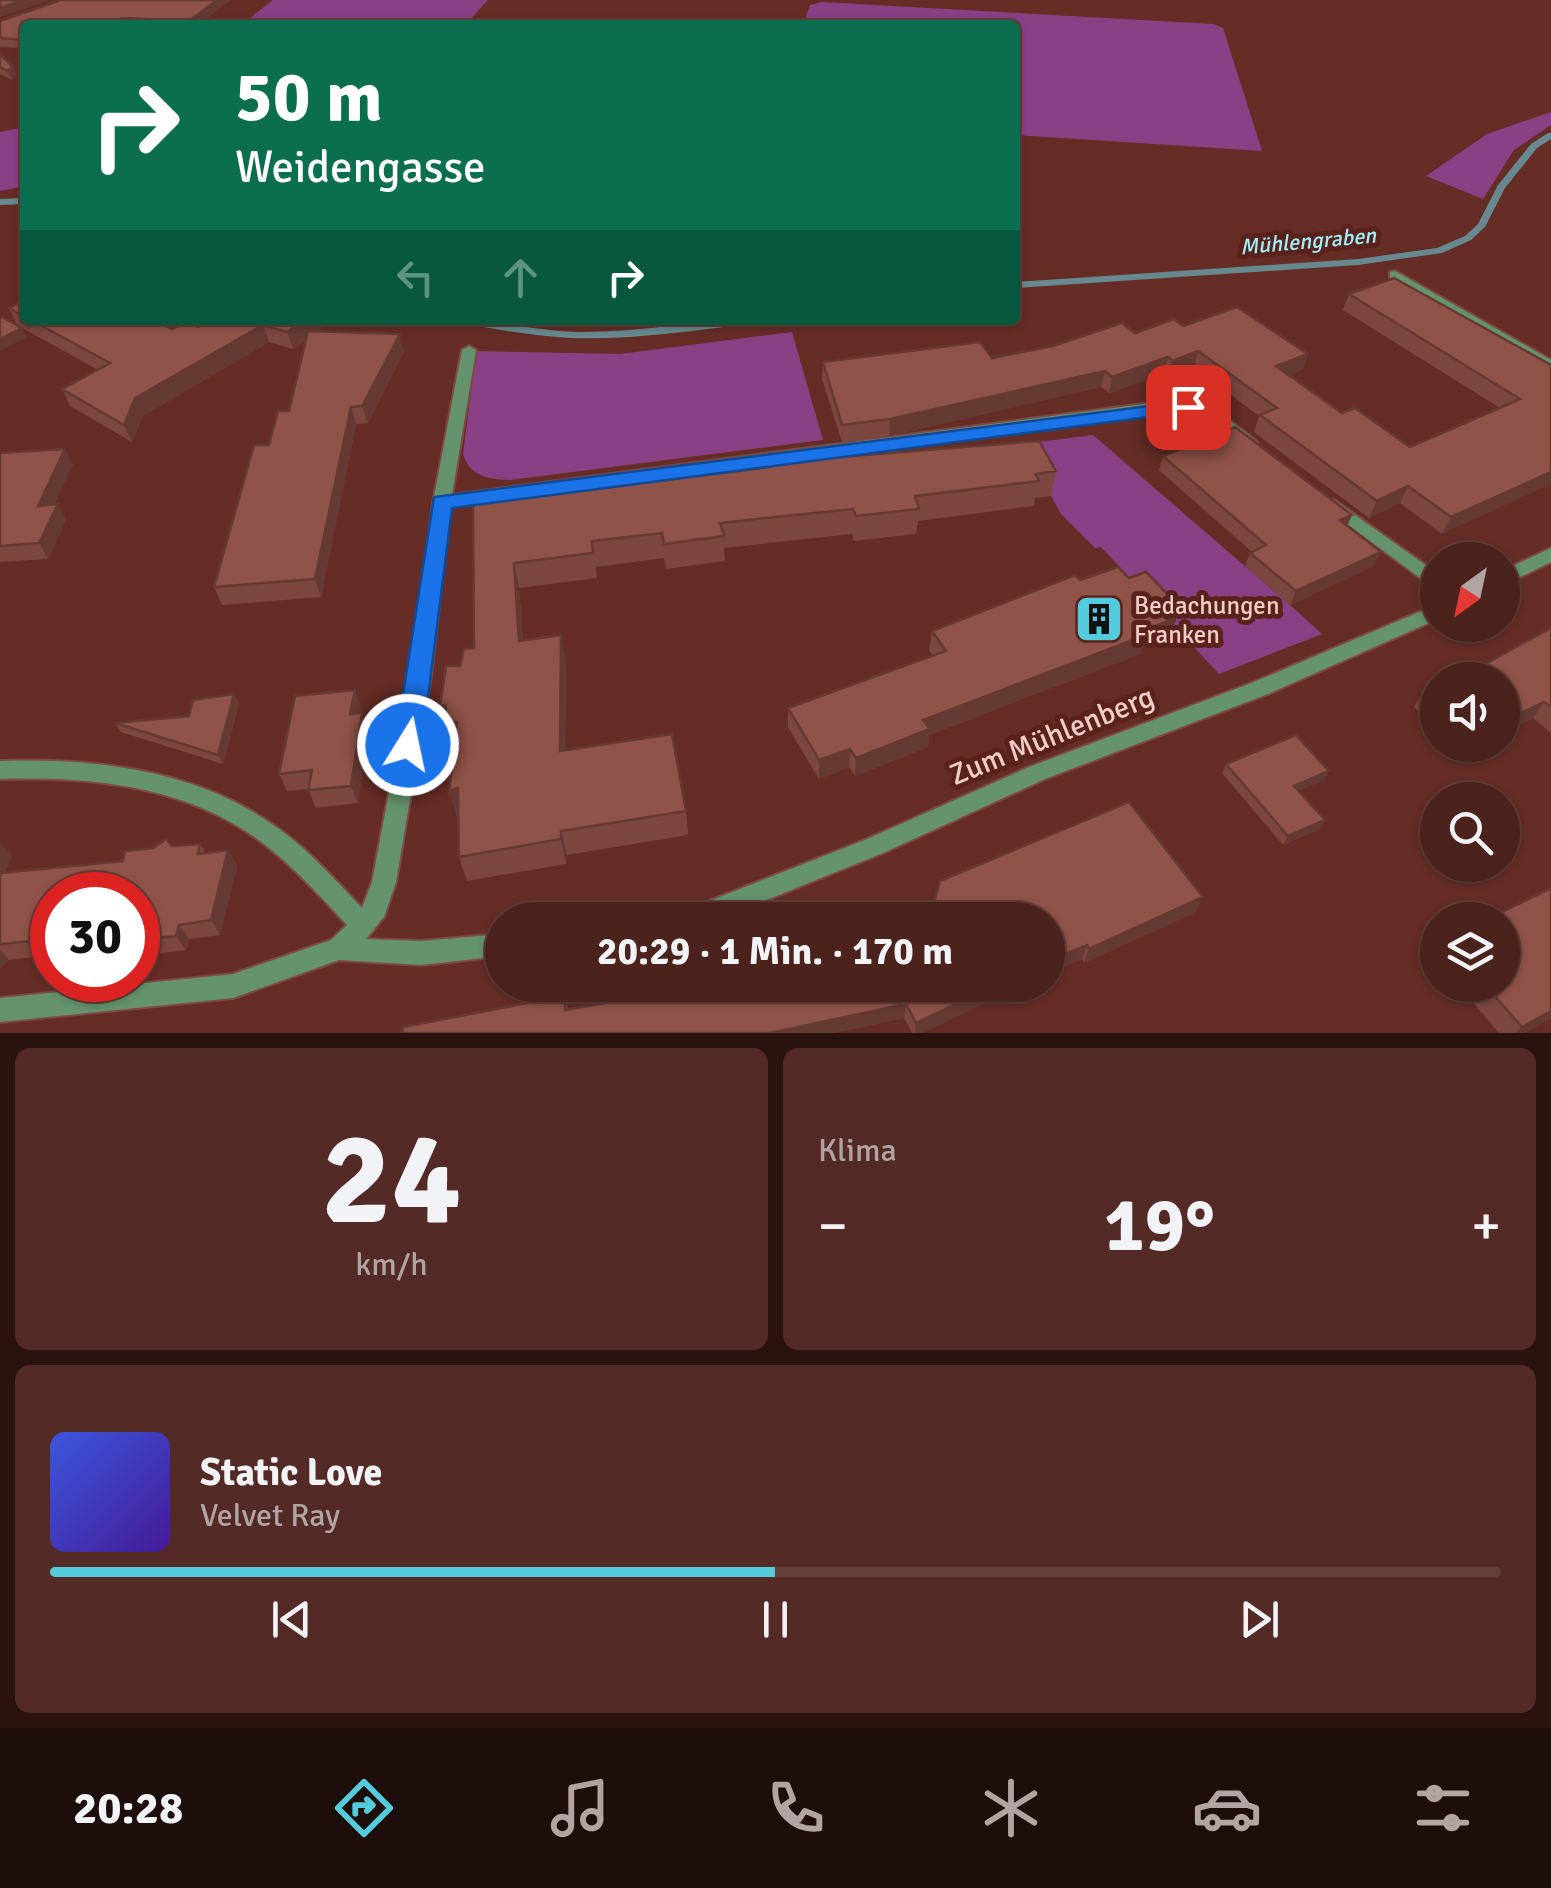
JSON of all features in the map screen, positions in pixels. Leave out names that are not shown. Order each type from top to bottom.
[{"type":"street","points":[[1395,275],[1551,366]]},
{"type":"street","points":[[340,950],[376,908],[384,882],[421,676],[442,502],[469,350]]},
{"type":"street","points":[[442,502],[1159,408],[1208,411],[1258,449]]},
{"type":"street","points":[[1318,494],[1420,570]]},
{"type":"street","points":[[1520,570],[1551,554]]},
{"type":"street","name":"Zum Mühlenberg","points":[[734,902],[875,846],[1038,773],[1261,688],[1420,619]]},
{"type":"street","points":[[0,770],[42,767],[150,780],[242,816],[314,872],[363,926]]},
{"type":"street","points":[[0,1010],[232,986],[340,950],[421,953],[485,947]]},
{"type":"shaded area","points":[[273,0],[488,0],[470,20],[247,20]]},
{"type":"shaded area","points":[[822,2],[1213,24],[1223,28],[1262,151],[1020,135],[1020,20],[805,20],[810,5]]},
{"type":"shaded area","points":[[1551,112],[1551,125],[1514,150],[1483,199],[1426,176],[1487,134]]},
{"type":"shaded area","points":[[20,128],[20,187],[0,191],[0,132]]},
{"type":"shaded area","points":[[792,332],[823,440],[510,480],[475,472],[466,462],[463,454],[476,351],[620,354]]},
{"type":"shaded area","points":[[1093,435],[1322,634],[1219,674],[1101,547],[1095,548],[1061,514],[1022,444]]},
{"type":"building","points":[[0,0],[22,0],[0,8]]},
{"type":"building","points":[[61,0],[217,0],[190,20],[20,20],[20,40],[0,38],[0,21]]},
{"type":"building","points":[[0,54],[12,66],[8,71],[0,67]]},
{"type":"building","points":[[1394,278],[1551,365],[1551,472],[1451,517],[1408,486],[1377,501],[1260,415],[1277,408],[1198,351],[1112,377],[1105,371],[890,419],[842,425],[823,362],[980,342],[992,358],[1053,346],[1122,323],[1135,333],[1174,319],[1183,326],[1237,307],[1308,354],[1276,366],[1342,413],[1355,408],[1410,447],[1520,399],[1349,294]]},
{"type":"building","points":[[20,302],[20,314],[9,308]]},
{"type":"building","points":[[0,316],[22,328],[0,339]]},
{"type":"building","points":[[40,325],[164,325],[172,329],[180,325],[263,325],[135,398],[124,425],[62,389],[110,363]]},
{"type":"building","points":[[263,325],[297,325],[287,332]]},
{"type":"building","points":[[308,331],[400,334],[362,406],[351,407],[315,579],[214,587],[254,445],[269,445],[278,411],[289,411]]},
{"type":"building","points":[[1235,427],[1352,515],[1340,520],[1381,552],[1296,591],[1250,553],[1266,545],[1163,456]]},
{"type":"building","points":[[1039,441],[1056,471],[1036,474],[1039,481],[915,496],[919,509],[856,516],[853,509],[720,523],[724,536],[664,544],[662,533],[592,541],[593,553],[514,563],[519,641],[561,635],[560,751],[672,734],[686,811],[561,831],[561,839],[459,857],[458,788],[449,792],[457,722],[444,723],[446,705],[440,706],[446,666],[460,666],[464,649],[474,648],[473,504],[769,467],[796,456],[827,453],[828,458]]},
{"type":"building","points":[[65,449],[38,506],[58,504],[39,543],[0,546],[0,453]]},
{"type":"building","points":[[1118,567],[1129,578],[1146,572],[1180,607],[1162,614],[1168,621],[1143,631],[1146,635],[923,720],[930,729],[856,758],[850,749],[819,760],[788,708],[946,651],[932,631],[1075,575],[1080,580]]},
{"type":"building","points":[[1551,628],[1551,707],[1544,702],[1520,713],[1520,662],[1489,662]]},
{"type":"building","points":[[355,690],[350,714],[362,713],[351,786],[308,790],[312,770],[279,774],[295,696]]},
{"type":"building","points":[[234,694],[218,755],[115,723],[189,716],[193,700]]},
{"type":"building","points":[[1296,735],[1329,771],[1294,786],[1325,820],[1288,836],[1226,764]]},
{"type":"building","points":[[1129,802],[1203,897],[1089,949],[1087,945],[1065,954],[1065,902],[934,902],[940,881]]},
{"type":"building","points":[[166,839],[172,846],[200,844],[198,854],[228,850],[211,920],[179,925],[176,936],[160,938],[160,872],[30,872],[30,941],[0,944],[0,873],[123,861],[125,851],[153,848]]},
{"type":"building","points":[[1551,888],[1551,1011],[1522,1027],[1500,1002],[1520,1002],[1520,903]]},
{"type":"building","points":[[533,1002],[564,1002],[565,1010],[610,1002],[960,1002],[916,1023],[906,1004],[770,1033],[402,1033],[403,1027]]},
{"type":"waterway","name":"Mühlengraben","points":[[1020,285],[1358,262],[1439,251],[1468,238],[1482,225],[1501,187],[1534,146],[1551,135]]},
{"type":"waterway","name":"Mühlengraben","points":[[0,202],[20,201]]},
{"type":"waterway","name":"Mühlengraben","points":[[487,325],[574,335],[643,333],[711,325]]},
{"type":"place","name":"Bedachungen Franken","points":[[1099,619]]},
{"type":"route","points":[[408,745],[421,676],[442,502],[1188,407]]}]
